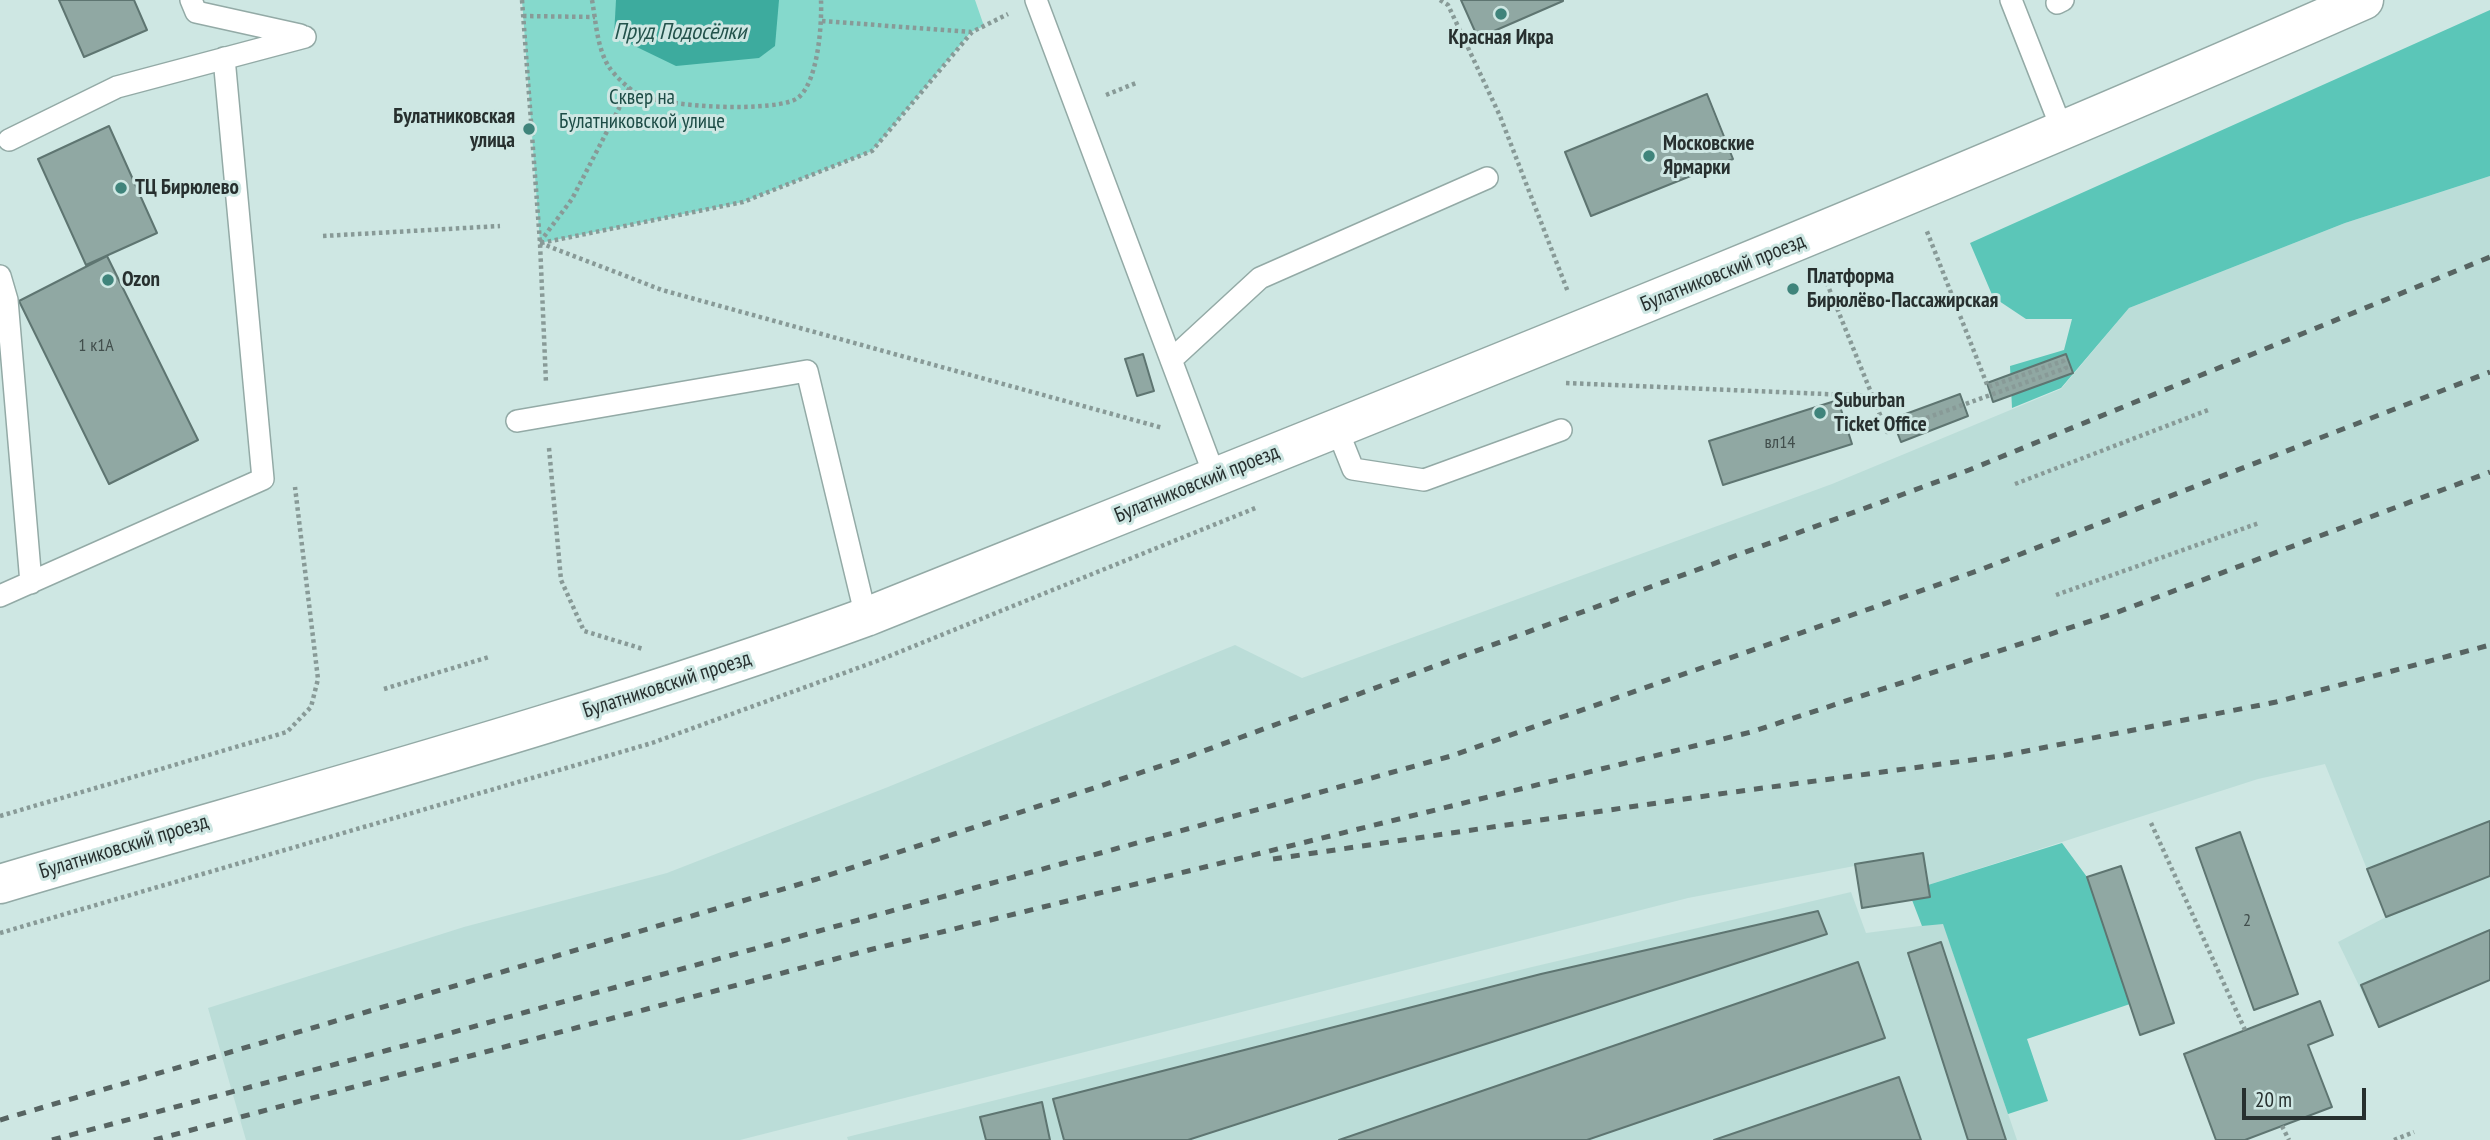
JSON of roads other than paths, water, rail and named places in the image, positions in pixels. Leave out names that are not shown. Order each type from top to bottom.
[{"type":"street","name":"Булатниковский проезд","points":[[0,884],[540,724],[777,650],[866,617],[1337,429],[2063,132],[2364,0]]},
{"type":"lane","points":[[9,140],[117,87],[305,37],[196,12],[191,0]]},
{"type":"lane","points":[[1037,0],[1215,477]]},
{"type":"lane","points":[[2011,0],[2063,132]]},
{"type":"lane","points":[[0,596],[263,479],[224,58]]},
{"type":"lane","points":[[1171,360],[1260,278],[1487,178]]},
{"type":"lane","points":[[0,276],[7,300],[31,583]]},
{"type":"lane","points":[[517,421],[807,371],[866,617]]},
{"type":"lane","points":[[1337,429],[1353,469],[1424,480],[1561,430]]},
{"type":"water","name":"Пруд Подосёлки","points":[[616,0],[779,0],[775,46],[759,58],[676,66],[614,36]]},
{"type":"railway","points":[[0,1120],[817,879],[1179,760],[1969,470],[2490,257]]},
{"type":"railway","points":[[52,1140],[407,1045],[1451,756],[1977,571],[2490,372]]},
{"type":"railway","points":[[154,1140],[869,950],[1751,732],[2115,613],[2490,472]]},
{"type":"railway","points":[[1273,859],[2001,756],[2276,702],[2490,645]]},
{"type":"place","name":"Красная Икра","points":[[1501,14]]},
{"type":"place","name":"Булатниковская улица","points":[[529,129]]},
{"type":"place","name":"Московские Ярмарки","points":[[1649,156]]},
{"type":"place","name":"ТЦ Бирюлево","points":[[121,188]]},
{"type":"place","name":"Ozon","points":[[108,280]]},
{"type":"place","name":"Платформа Бирюлёво-Пассажирская","points":[[1793,289]]},
{"type":"place","name":"Suburban Ticket Office","points":[[1820,413]]},
{"type":"park label","name":"Сквер на Булатниковской улице","points":[[642,110]]}]
